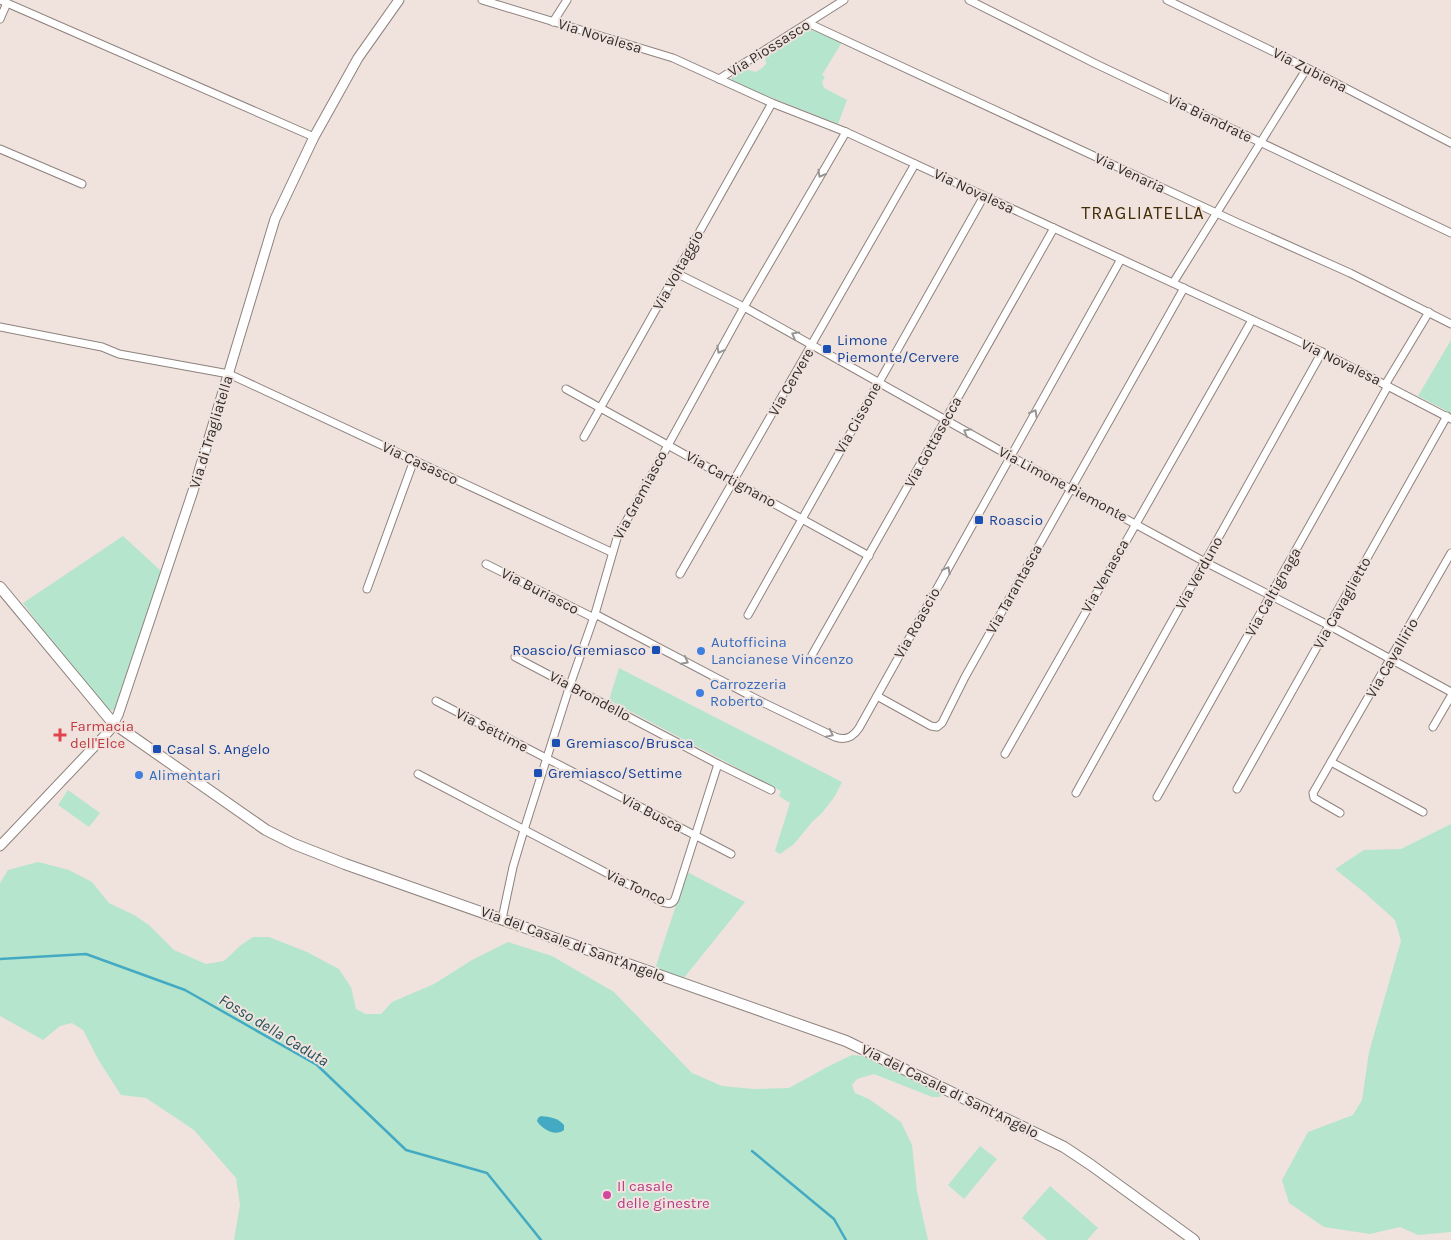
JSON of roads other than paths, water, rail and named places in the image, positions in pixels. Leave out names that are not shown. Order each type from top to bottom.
[{"type":"main road","name":"Via del Casale di Sant'Angelo","points":[[0,587],[113,723],[236,810],[285,840],[345,864],[856,1045],[1073,1152],[1194,1240]]},
{"type":"street","name":"Via di Tragliatella","points":[[0,846],[110,731],[184,519],[269,236],[283,200],[314,137],[358,58],[399,0]]},
{"type":"street","name":"Via Novalesa","points":[[482,0],[662,55],[772,103],[846,132],[1322,352],[1449,417]]},
{"type":"street","points":[[553,22],[567,0]]},
{"type":"street","name":"Via Biandrate","points":[[970,0],[1094,63],[1451,234]]},
{"type":"street","name":"Via Zubiena","points":[[1168,0],[1307,68],[1451,143]]},
{"type":"street","name":"Via Piossasco","points":[[719,79],[841,1]]},
{"type":"street","points":[[0,19],[4,2],[314,137]]},
{"type":"street","name":"Via Venaria","points":[[808,23],[1218,214],[1350,273],[1451,324]]},
{"type":"street","points":[[1173,283],[1218,214],[1307,68]]},
{"type":"street","name":"Via Voltaggio","points":[[584,437],[772,103]]},
{"type":"street","name":"Via Gremiasco","points":[[502,919],[513,867],[524,830],[570,685],[595,616],[611,552],[618,535],[744,307],[846,132]]},
{"type":"street","points":[[0,149],[82,184]]},
{"type":"street","name":"Via Cervere","points":[[680,574],[915,164]]},
{"type":"street","name":"Via Cissone","points":[[748,616],[984,196]]},
{"type":"street","name":"Via Gottasecca","points":[[812,656],[1054,228]]},
{"type":"street","name":"Via Roascio","points":[[595,616],[838,738],[848,738],[855,733],[877,696],[1121,259]]},
{"type":"street","name":"Via Limone Piemonte","points":[[676,273],[744,307],[1010,456],[1205,562],[1330,626],[1451,692]]},
{"type":"street","name":"Via Tarantasca","points":[[877,696],[931,726],[941,724],[964,677],[1184,288]]},
{"type":"street","name":"Via Caltignaga","points":[[1157,797],[1429,312]]},
{"type":"street","name":"Via Venasca","points":[[1005,754],[1252,320]]},
{"type":"street","name":"Via Casasco","points":[[0,328],[102,347],[119,354],[229,374],[611,552]]},
{"type":"street","name":"Via Verduno","points":[[1076,793],[1322,352]]},
{"type":"street","name":"Via Cartignano","points":[[566,390],[869,556]]},
{"type":"street","name":"Via Cavaglietto","points":[[1237,790],[1449,417]]},
{"type":"street","points":[[367,590],[414,460]]},
{"type":"street","name":"Via Cavallirio","points":[[1340,813],[1314,798],[1313,793],[1451,553]]},
{"type":"street","name":"Via Buriasco","points":[[486,564],[595,616]]},
{"type":"street","name":"Via Brondello","points":[[515,657],[771,790]]},
{"type":"street","points":[[1433,727],[1451,696]]},
{"type":"street","name":"Via Settime","points":[[436,701],[547,758]]},
{"type":"street","name":"Via Busca","points":[[547,758],[731,854]]},
{"type":"street","points":[[1331,762],[1423,812]]},
{"type":"street","name":"Via Tonco","points":[[524,830],[669,904],[672,903],[675,899],[718,764]]},
{"type":"street","points":[[418,774],[524,830]]},
{"type":"water","points":[[541,1116],[551,1117],[559,1121],[564,1125],[564,1130],[557,1133],[545,1129],[537,1121]]},
{"type":"waterway","name":"Fosso della Caduta","points":[[0,959],[86,954],[185,990],[317,1065],[406,1150],[487,1173],[541,1240]]},
{"type":"waterway","points":[[752,1151],[834,1219],[846,1240]]},
{"type":"place","name":"Limone Piemonte/Cervere","points":[[827,349]]},
{"type":"place","name":"Roascio","points":[[979,520]]},
{"type":"place","name":"Roascio/Gremiasco","points":[[656,650]]},
{"type":"place","name":"Autofficina Lancianese Vincenzo","points":[[701,651]]},
{"type":"place","name":"Carrozzeria Roberto","points":[[700,693]]},
{"type":"place","name":"Farmacia dell'Elce","points":[[60,735]]},
{"type":"place","name":"Gremiasco/Brusca","points":[[556,743]]},
{"type":"place","name":"Casal S. Angelo","points":[[157,749]]},
{"type":"place","name":"Gremiasco/Settime","points":[[538,773]]},
{"type":"place","name":"Alimentari","points":[[139,775]]},
{"type":"place","name":"Il casale delle ginestre","points":[[607,1195]]},
{"type":"district","name":"TRAGLIATELLA","points":[[1143,213]]}]
